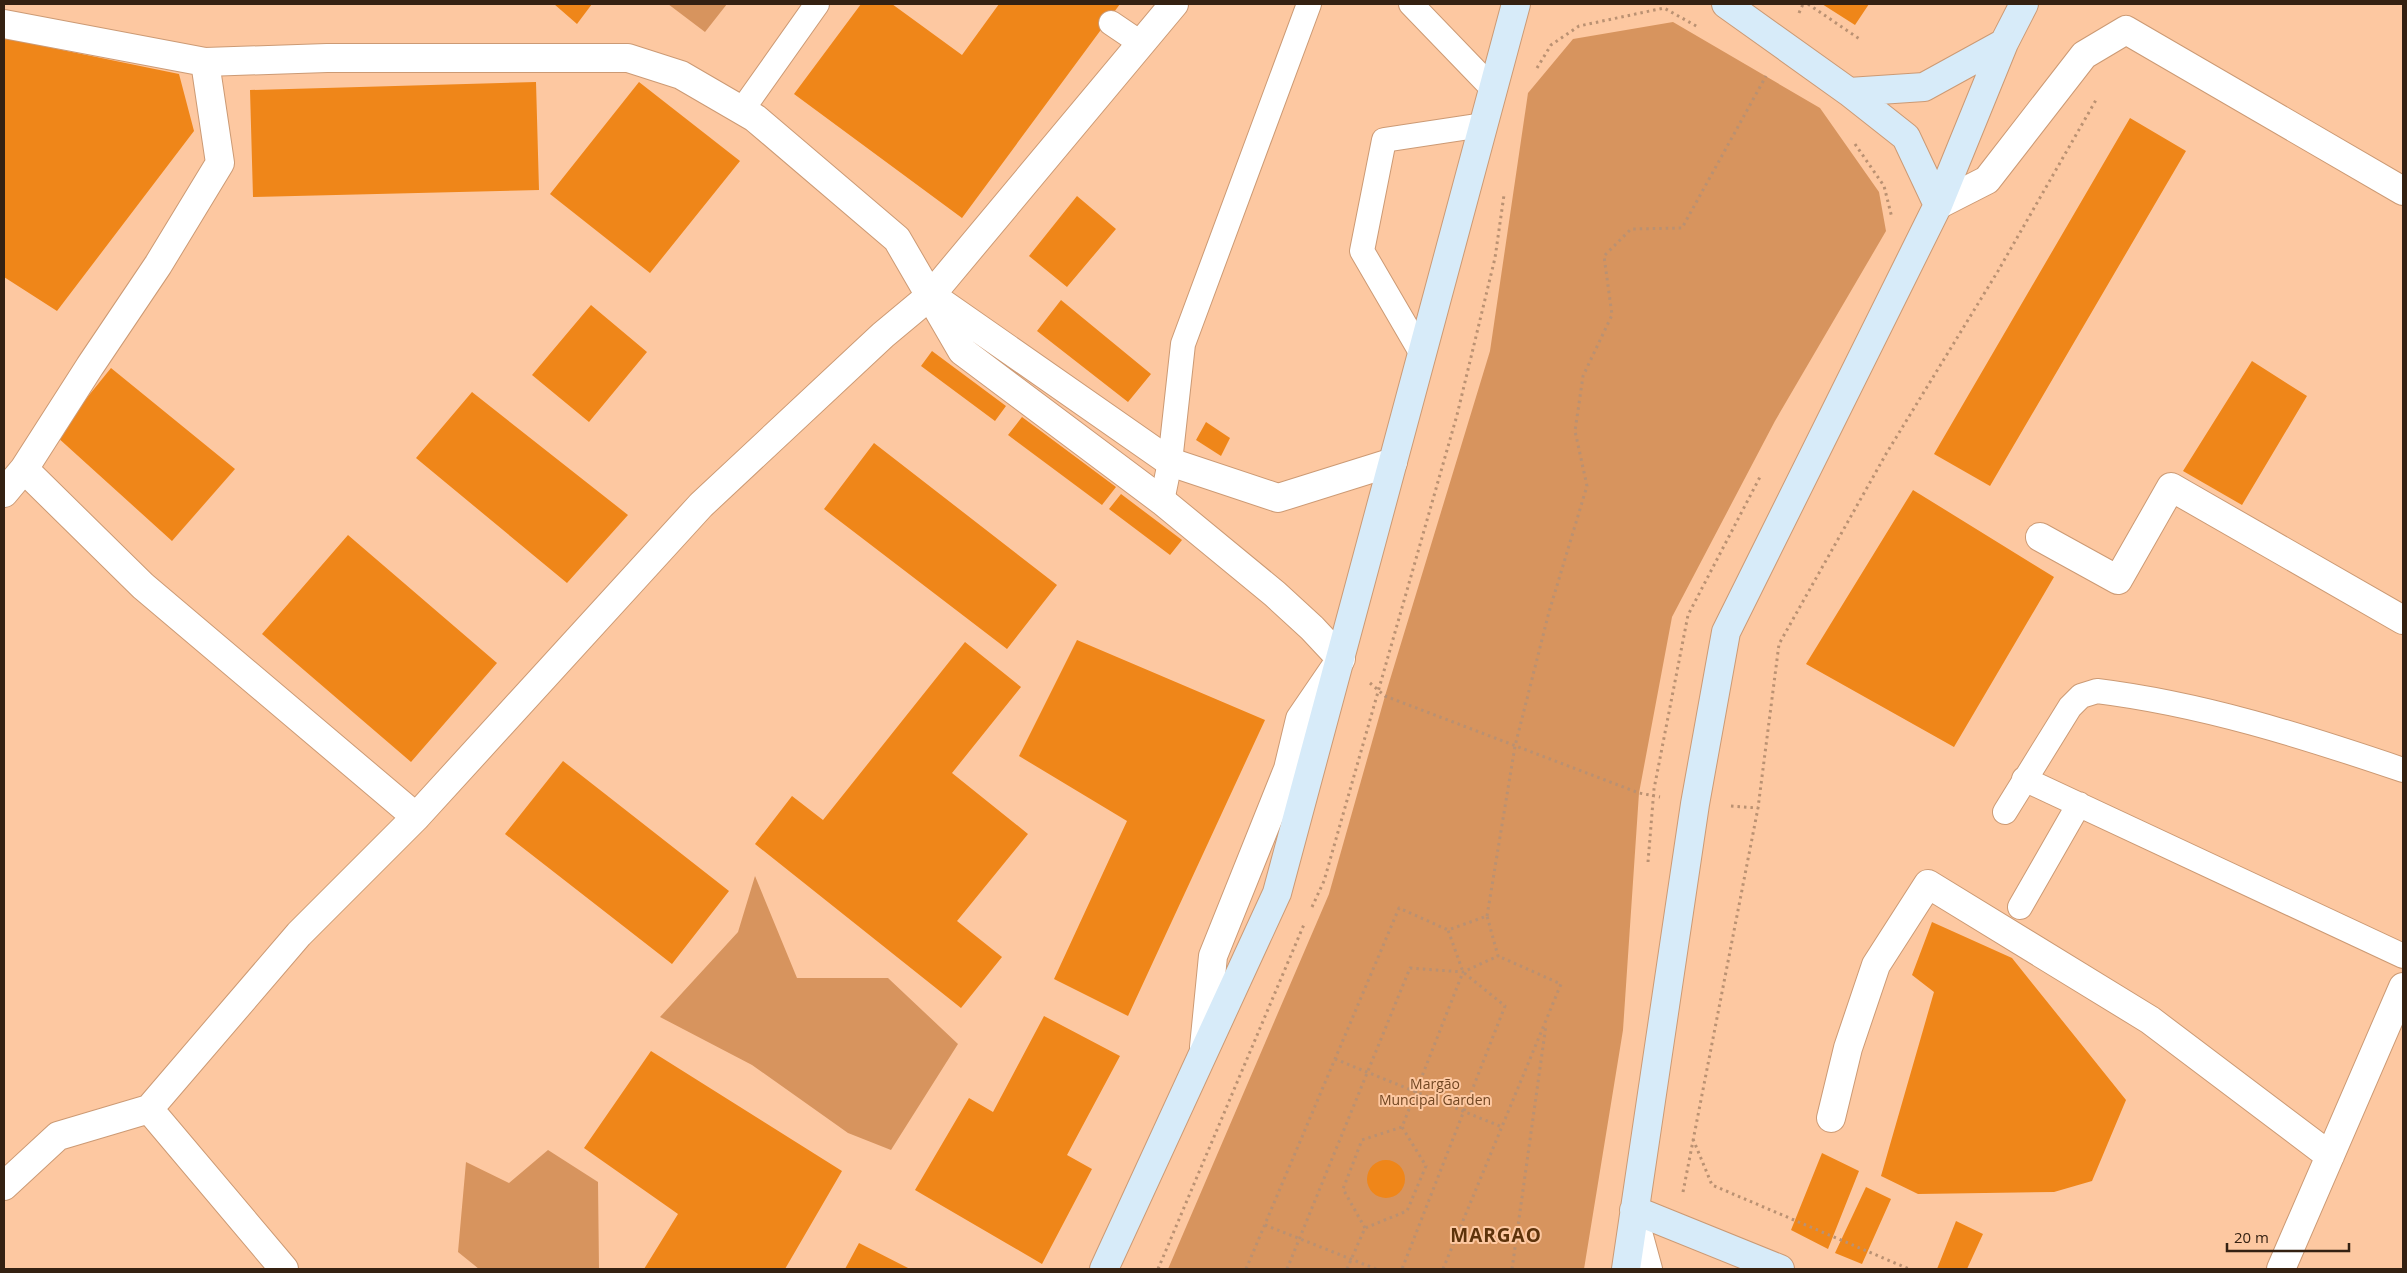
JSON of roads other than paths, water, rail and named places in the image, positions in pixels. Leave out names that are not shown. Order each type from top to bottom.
[{"type":"main road","points":[[1104,1269],[1204,1047],[1277,893],[1514,11],[1538,4]]},
{"type":"main road","points":[[1726,4],[1849,92],[1906,137],[1938,205]]},
{"type":"main road","points":[[1626,1269],[1695,804],[1726,632],[1938,205],[2004,43],[2024,4]]},
{"type":"main road","points":[[1849,92],[1924,87],[2004,43]]},
{"type":"main road","points":[[1634,1210],[1780,1269]]},
{"type":"street","points":[[4,1186],[58,1136],[149,1110],[299,934],[416,817],[701,505],[883,335],[931,295],[1174,4]]},
{"type":"street","points":[[4,24],[205,62],[327,58],[628,58],[681,75],[755,118],[897,239],[962,351],[1162,501],[1275,594],[1312,628],[1341,659],[1300,719],[1288,769],[1213,956],[1204,1047]]},
{"type":"street","points":[[1938,205],[1987,180],[2084,55],[2126,30],[2403,191]]},
{"type":"street","points":[[4,493],[24,469],[158,265],[220,163],[205,62]]},
{"type":"street","points":[[931,295],[978,326],[1170,462],[1278,498],[1393,462]]},
{"type":"street","points":[[24,469],[143,586],[416,817]]},
{"type":"street","points":[[2040,537],[2118,580],[2171,487],[2403,620]]},
{"type":"street","points":[[1831,1118],[1848,1048],[1876,965],[1928,884],[2150,1020],[2330,1156]]},
{"type":"street","points":[[2280,1269],[2403,987]]},
{"type":"street","points":[[149,1110],[284,1269]]},
{"type":"lane","points":[[742,110],[817,4]]},
{"type":"lane","points":[[1162,501],[1170,462],[1183,344],[1309,4]]},
{"type":"lane","points":[[1411,4],[1493,89]]},
{"type":"lane","points":[[1111,23],[1142,44]]},
{"type":"lane","points":[[1422,354],[1362,251],[1384,140],[1483,125]]},
{"type":"lane","points":[[2005,812],[2070,707],[2081,696],[2097,691],[2214,712],[2317,741],[2403,770]]},
{"type":"lane","points":[[2024,779],[2403,956]]},
{"type":"lane","points":[[2020,907],[2079,804]]},
{"type":"lane","points":[[1634,1210],[1650,1269]]},
{"type":"district","name":"MARGAO","points":[[1496,1235]]},
{"type":"park label","name":"Margão Muncipal Garden","points":[[1435,1092]]}]
